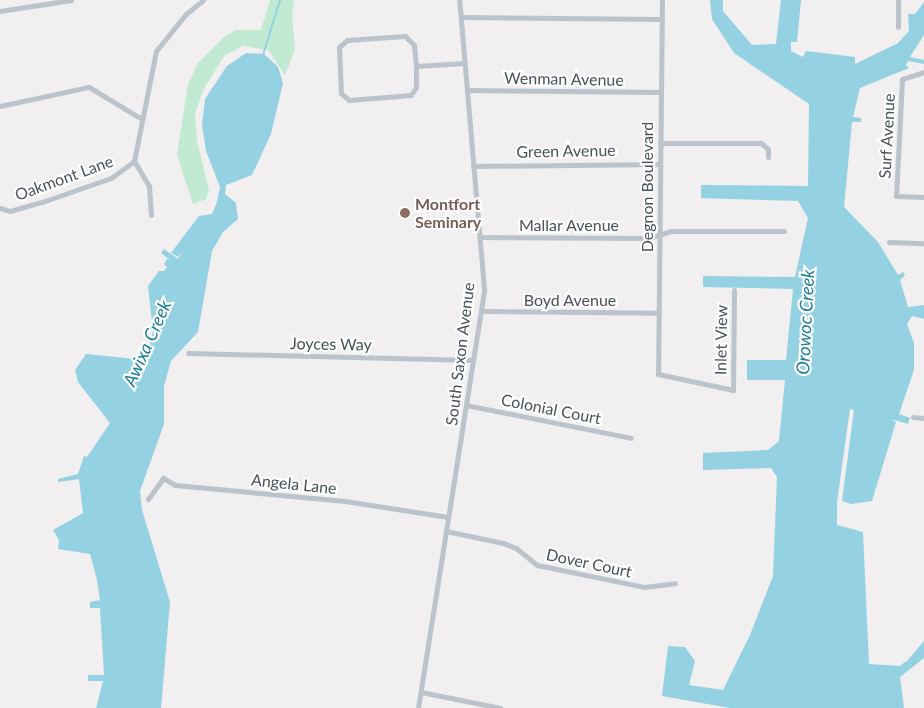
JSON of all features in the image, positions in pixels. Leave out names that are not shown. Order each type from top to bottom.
[{"type":"street","points":[[0,11],[71,0]]},
{"type":"street","points":[[151,215],[149,186],[134,161],[140,118],[156,51],[186,14],[203,0]]},
{"type":"street","name":"South Saxon Avenue","points":[[418,708],[484,290],[464,63],[462,17],[459,0]]},
{"type":"street","name":"Degnon Boulevard","points":[[658,374],[662,0]]},
{"type":"street","points":[[898,0],[898,28]]},
{"type":"street","points":[[462,17],[661,19]]},
{"type":"street","points":[[410,38],[414,45],[416,66],[416,87],[411,96],[353,101],[342,96],[338,51],[344,41],[410,38]]},
{"type":"street","points":[[416,66],[464,63]]},
{"type":"street","name":"Surf Avenue","points":[[924,72],[902,78],[896,196],[924,197]]},
{"type":"street","points":[[0,106],[89,87],[140,118]]},
{"type":"street","name":"Wenman Avenue","points":[[467,90],[661,92]]},
{"type":"street","points":[[660,143],[761,143],[768,149],[768,157]]},
{"type":"street","name":"Oakmont Lane","points":[[0,208],[10,211],[111,178],[134,161]]},
{"type":"street","name":"Green Avenue","points":[[473,166],[660,164]]},
{"type":"street","name":"Mallar Avenue","points":[[479,237],[649,238],[671,231],[784,231]]},
{"type":"street","points":[[889,242],[924,243]]},
{"type":"street","name":"Inlet View","points":[[658,374],[733,390],[734,290]]},
{"type":"street","name":"Boyd Avenue","points":[[480,312],[659,313]]},
{"type":"street","name":"Joyces Way","points":[[188,353],[473,360]]},
{"type":"street","name":"Colonial Court","points":[[466,405],[632,438]]},
{"type":"street","points":[[913,417],[924,418]]},
{"type":"street","name":"Angela Lane","points":[[148,499],[163,478],[175,484],[345,501],[448,517]]},
{"type":"street","name":"Dover Court","points":[[446,531],[506,544],[516,548],[537,565],[644,587],[675,583]]},
{"type":"street","points":[[421,692],[500,708]]},
{"type":"green space","points":[[270,0],[294,0],[292,16],[295,50],[285,75],[268,50],[243,46],[225,55],[203,90],[195,114],[197,141],[209,190],[206,199],[193,204],[177,155],[188,84],[198,63],[224,37],[236,30],[261,30]]},
{"type":"water","name":"Orowoc Creek","points":[[710,0],[723,0],[723,11],[752,45],[776,44],[781,0],[801,0],[797,42],[791,42],[791,51],[803,57],[806,51],[855,57],[855,64],[898,43],[909,31],[908,14],[915,14],[924,2],[924,35],[910,57],[924,60],[924,64],[908,61],[906,65],[909,68],[860,88],[853,117],[861,118],[861,122],[852,122],[844,207],[878,242],[898,275],[903,272],[905,275],[900,280],[908,307],[924,305],[924,319],[912,316],[907,324],[914,343],[914,370],[899,414],[910,418],[908,424],[891,419],[896,422],[872,501],[851,504],[842,501],[854,410],[850,409],[837,502],[837,525],[863,532],[869,664],[899,666],[907,661],[924,641],[924,658],[900,677],[904,708],[730,708],[662,696],[668,646],[685,647],[695,661],[689,685],[723,690],[750,635],[773,576],[777,477],[771,468],[703,470],[703,453],[768,450],[779,441],[785,380],[747,380],[747,360],[786,360],[793,289],[703,287],[703,276],[795,277],[808,218],[798,201],[701,198],[701,185],[808,186],[809,104],[734,53],[712,19]]},
{"type":"water","points":[[246,53],[264,54],[278,67],[283,83],[271,134],[252,175],[226,185],[225,194],[236,203],[238,219],[223,232],[212,251],[198,332],[171,361],[164,386],[164,424],[140,491],[142,510],[170,602],[161,708],[96,708],[103,681],[88,681],[88,675],[104,675],[100,608],[90,608],[90,602],[100,600],[97,580],[90,554],[58,549],[59,540],[53,530],[83,513],[79,479],[58,482],[58,479],[78,474],[84,456],[87,457],[110,423],[78,382],[75,370],[86,354],[146,360],[153,331],[148,286],[159,271],[164,271],[167,267],[164,264],[167,259],[170,260],[161,253],[164,249],[178,259],[183,251],[178,257],[171,253],[199,216],[212,214],[217,202],[220,187],[206,151],[202,125],[205,99],[227,66]]},
{"type":"waterway","name":"Awixa Creek","points":[[263,55],[280,0]]},
{"type":"place","name":"Montfort Seminary","points":[[405,213]]}]
